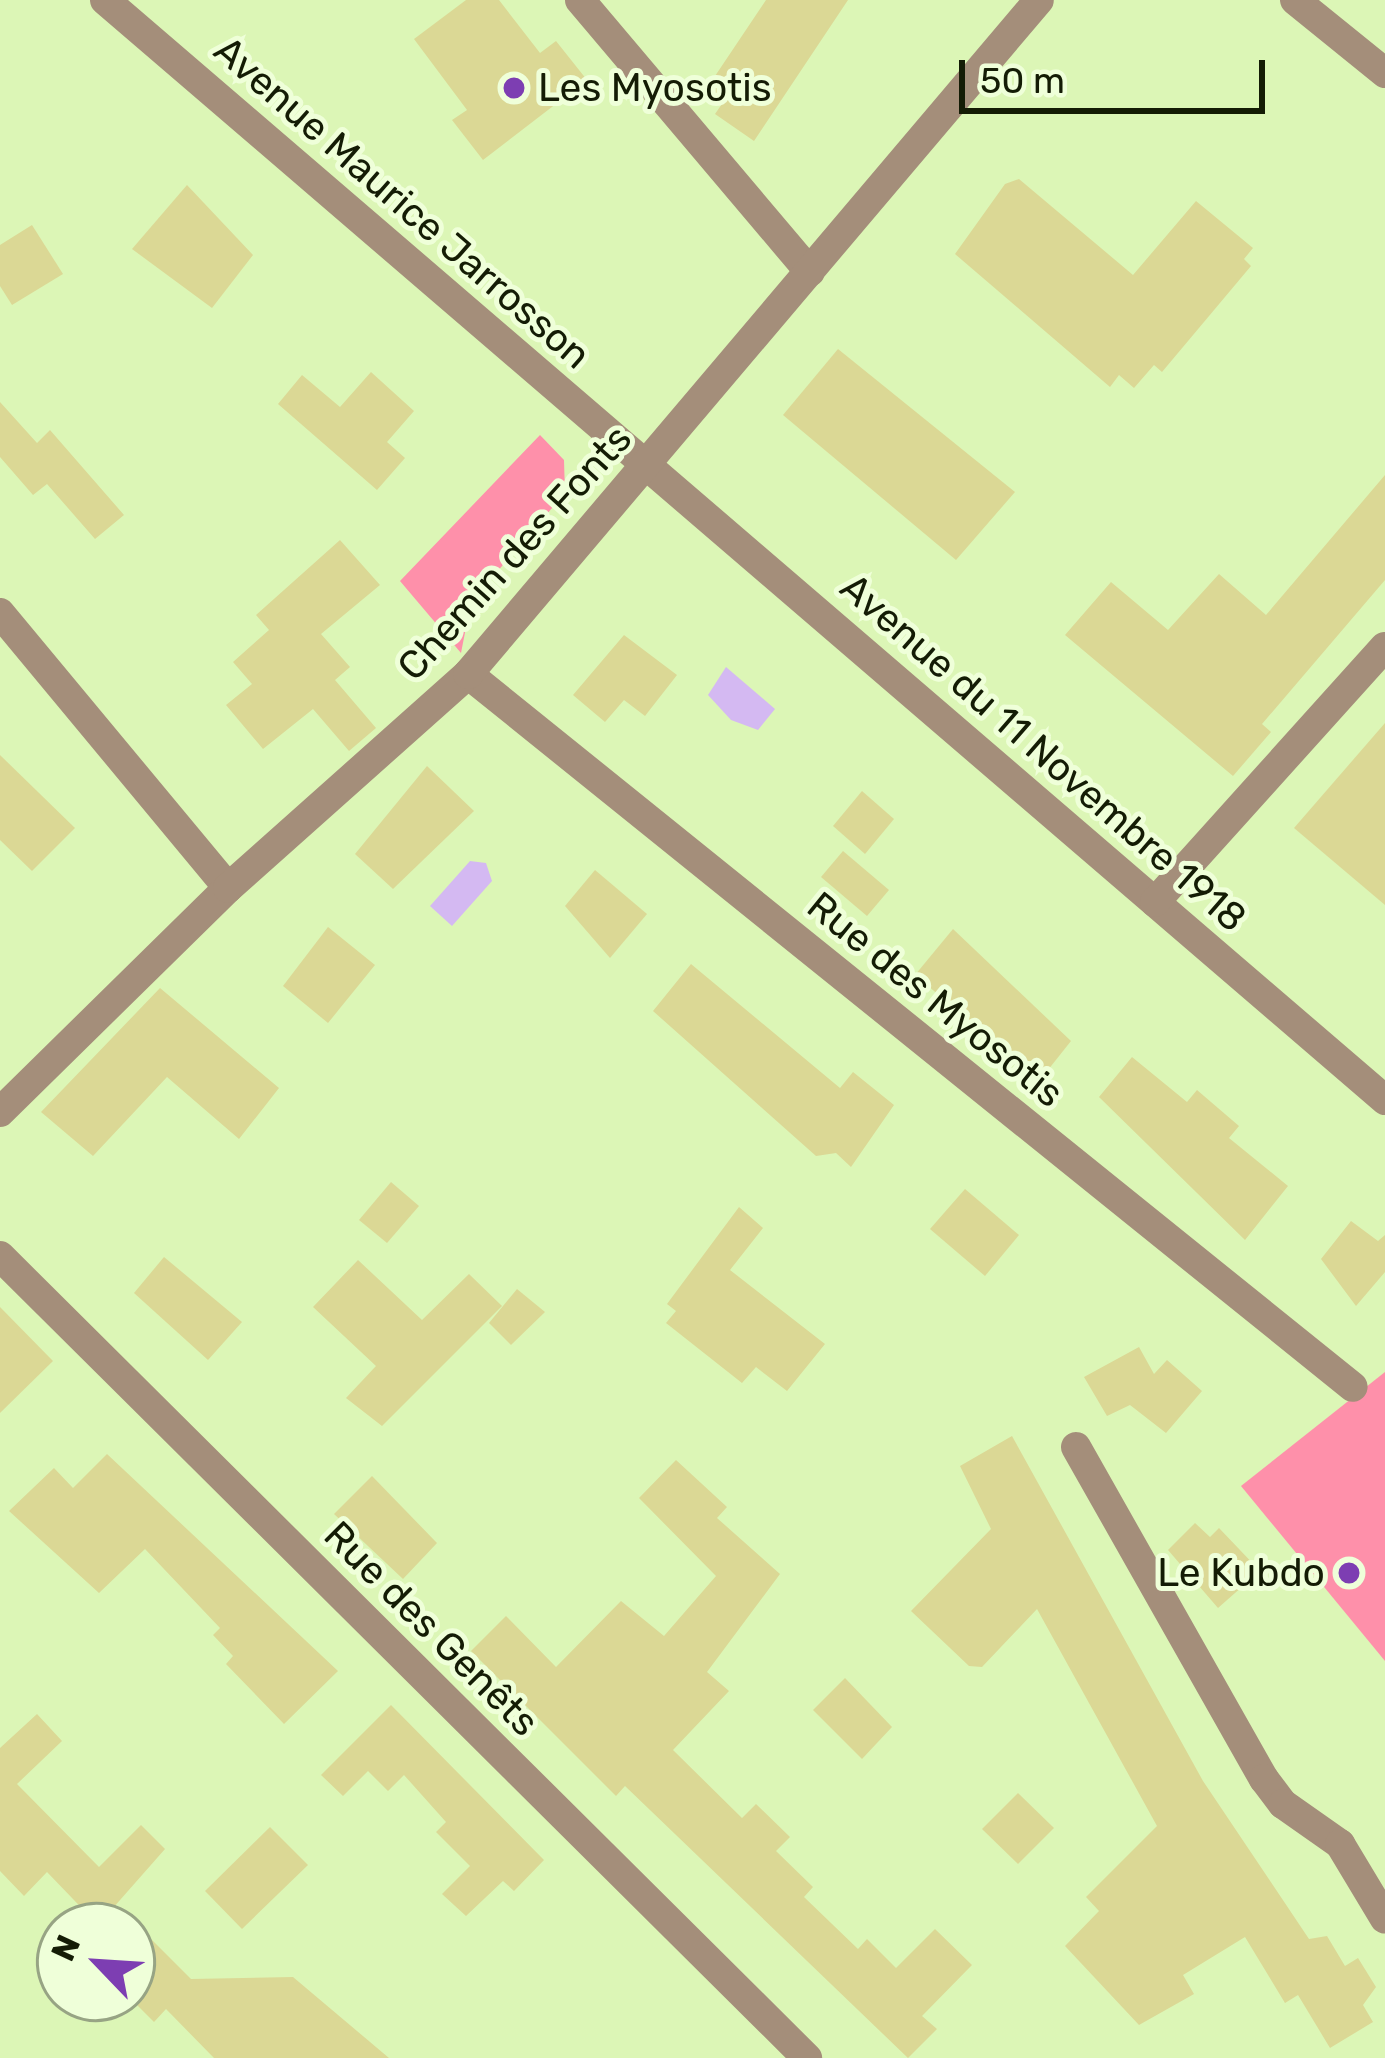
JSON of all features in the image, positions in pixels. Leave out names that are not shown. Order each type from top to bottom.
[{"type":"street","name":"Avenue Maurice Jarrosson","points":[[105,0],[649,465]]},
{"type":"street","points":[[580,0],[811,272]]},
{"type":"street","name":"Chemin des Fonts","points":[[0,1112],[227,888],[469,674],[1039,0]]},
{"type":"street","points":[[1295,0],[1385,73]]},
{"type":"street","name":"Avenue du 11 Novembre 1918","points":[[649,465],[1385,1100]]},
{"type":"street","points":[[0,613],[227,888]]},
{"type":"street","points":[[1155,902],[1385,647]]},
{"type":"street","name":"Rue des Myosotis","points":[[469,674],[1353,1388]]},
{"type":"street","name":"Rue des Genêts","points":[[0,1256],[807,2058]]},
{"type":"street","points":[[1076,1447],[1264,1779],[1282,1804],[1340,1844],[1385,1919]]},
{"type":"shaded area","points":[[540,435],[564,460],[565,493],[471,602],[461,653],[400,581]]},
{"type":"shaded area","points":[[726,667],[775,709],[758,730],[731,720],[708,695]]},
{"type":"shaded area","points":[[470,861],[486,863],[492,881],[452,926],[430,906]]},
{"type":"shaded area","name":"Le Kubdo","points":[[1385,1372],[1385,1661],[1241,1486]]},
{"type":"building","name":"Les Myosotis","points":[[466,0],[499,0],[540,53],[556,41],[587,80],[483,160],[452,120],[467,110],[414,39]]},
{"type":"building","name":"Les Myosotis","points":[[766,0],[848,0],[754,141],[715,114],[724,101],[707,88]]},
{"type":"building","points":[[1019,179],[1133,275],[1196,201],[1253,248],[1244,259],[1251,266],[1162,372],[1154,365],[1134,388],[1119,375],[1110,387],[955,254],[1005,184]]},
{"type":"building","points":[[187,185],[253,255],[212,308],[132,249]]},
{"type":"building","points":[[32,225],[63,274],[12,305],[0,286],[0,245]]},
{"type":"building","points":[[838,349],[1015,492],[956,560],[783,415]]},
{"type":"building","points":[[371,372],[414,411],[387,442],[405,458],[377,490],[278,404],[302,375],[340,407]]},
{"type":"building","points":[[0,402],[37,443],[50,430],[124,515],[95,539],[47,484],[33,495],[0,457]]},
{"type":"building","points":[[1385,475],[1385,580],[1262,724],[1271,732],[1233,776],[1065,635],[1111,582],[1168,630],[1219,574],[1266,615]]},
{"type":"building","points":[[340,540],[380,585],[321,634],[350,667],[335,680],[376,728],[349,751],[313,709],[263,749],[226,705],[252,684],[233,662],[269,630],[256,615]]},
{"type":"building","points":[[624,635],[677,675],[645,716],[624,700],[605,722],[573,695]]},
{"type":"building","points":[[1385,723],[1385,905],[1294,828]]},
{"type":"building","points":[[0,755],[75,828],[32,871],[0,840]]},
{"type":"building","points":[[427,766],[474,811],[393,889],[355,854]]},
{"type":"building","points":[[862,791],[894,819],[865,854],[833,826]]},
{"type":"building","points":[[843,851],[889,890],[867,916],[821,877]]},
{"type":"building","points":[[595,870],[647,914],[610,958],[565,906]]},
{"type":"building","points":[[328,927],[375,965],[328,1023],[283,986]]},
{"type":"building","points":[[953,929],[1071,1041],[1040,1080],[915,975]]},
{"type":"building","points":[[691,964],[840,1088],[853,1072],[894,1105],[851,1167],[836,1153],[816,1156],[653,1011]]},
{"type":"building","points":[[160,988],[279,1088],[239,1139],[167,1077],[93,1156],[41,1112]]},
{"type":"building","points":[[1132,1057],[1187,1102],[1197,1090],[1239,1126],[1229,1138],[1288,1186],[1245,1240],[1099,1097]]},
{"type":"building","points":[[391,1182],[419,1206],[387,1243],[359,1220]]},
{"type":"building","points":[[965,1189],[1019,1235],[985,1276],[930,1229]]},
{"type":"building","points":[[739,1207],[763,1228],[730,1270],[825,1344],[787,1391],[756,1367],[742,1383],[666,1323],[676,1311],[667,1304]]},
{"type":"building","points":[[1351,1221],[1378,1241],[1385,1235],[1385,1272],[1356,1306],[1321,1259]]},
{"type":"building","points":[[164,1257],[242,1322],[208,1360],[134,1293]]},
{"type":"building","points":[[358,1260],[422,1320],[469,1274],[502,1306],[382,1426],[346,1398],[376,1366],[313,1307]]},
{"type":"building","points":[[517,1289],[545,1312],[511,1345],[489,1323]]},
{"type":"building","points":[[0,1307],[53,1361],[0,1413]]},
{"type":"building","points":[[1139,1347],[1154,1374],[1167,1360],[1202,1391],[1166,1433],[1130,1405],[1107,1416],[1084,1377]]},
{"type":"building","points":[[1012,1436],[1203,1781],[1309,1939],[1327,1936],[1345,1966],[1358,1958],[1376,1987],[1363,2005],[1373,2022],[1330,2048],[1298,1995],[1285,2003],[1245,1937],[1183,1975],[1194,1994],[1139,2025],[1065,1946],[1099,1911],[1086,1897],[1157,1826],[1037,1609],[982,1667],[969,1666],[911,1611],[991,1529],[960,1466]]},
{"type":"building","points":[[107,1454],[338,1671],[284,1724],[226,1664],[233,1656],[213,1635],[220,1628],[145,1549],[99,1593],[9,1511],[54,1468],[73,1488]]},
{"type":"building","points":[[676,1460],[727,1507],[717,1518],[780,1574],[707,1672],[729,1691],[673,1750],[742,1818],[756,1804],[790,1837],[776,1851],[813,1887],[804,1897],[858,1949],[867,1939],[896,1968],[935,1929],[972,1965],[922,2016],[937,2029],[908,2058],[625,1786],[616,1796],[471,1651],[506,1616],[556,1667],[621,1601],[664,1636],[716,1576],[639,1498]]},
{"type":"building","points":[[372,1476],[437,1543],[403,1579],[334,1514]]},
{"type":"building","points":[[1195,1523],[1210,1537],[1219,1528],[1260,1571],[1218,1608],[1168,1550]]},
{"type":"building","points":[[845,1678],[892,1727],[862,1759],[813,1710]]},
{"type":"building","points":[[391,1705],[544,1860],[514,1891],[503,1881],[466,1916],[442,1894],[470,1866],[436,1832],[446,1822],[404,1775],[388,1791],[368,1771],[343,1796],[321,1775]]},
{"type":"building","points":[[37,1714],[62,1741],[17,1784],[99,1867],[141,1825],[165,1849],[118,1902],[76,1902],[47,1872],[24,1896],[0,1871],[0,1748]]},
{"type":"building","points":[[1018,1793],[1054,1828],[1018,1864],[982,1829]]},
{"type":"building","points":[[270,1827],[308,1865],[242,1929],[205,1891]]},
{"type":"building","points":[[156,1944],[191,1979],[293,1977],[389,2058],[214,2058],[166,2009],[156,2020]]},
{"type":"place","name":"Les Myosotis","points":[[514,88]]},
{"type":"place","name":"Le Kubdo","points":[[1349,1573]]}]
